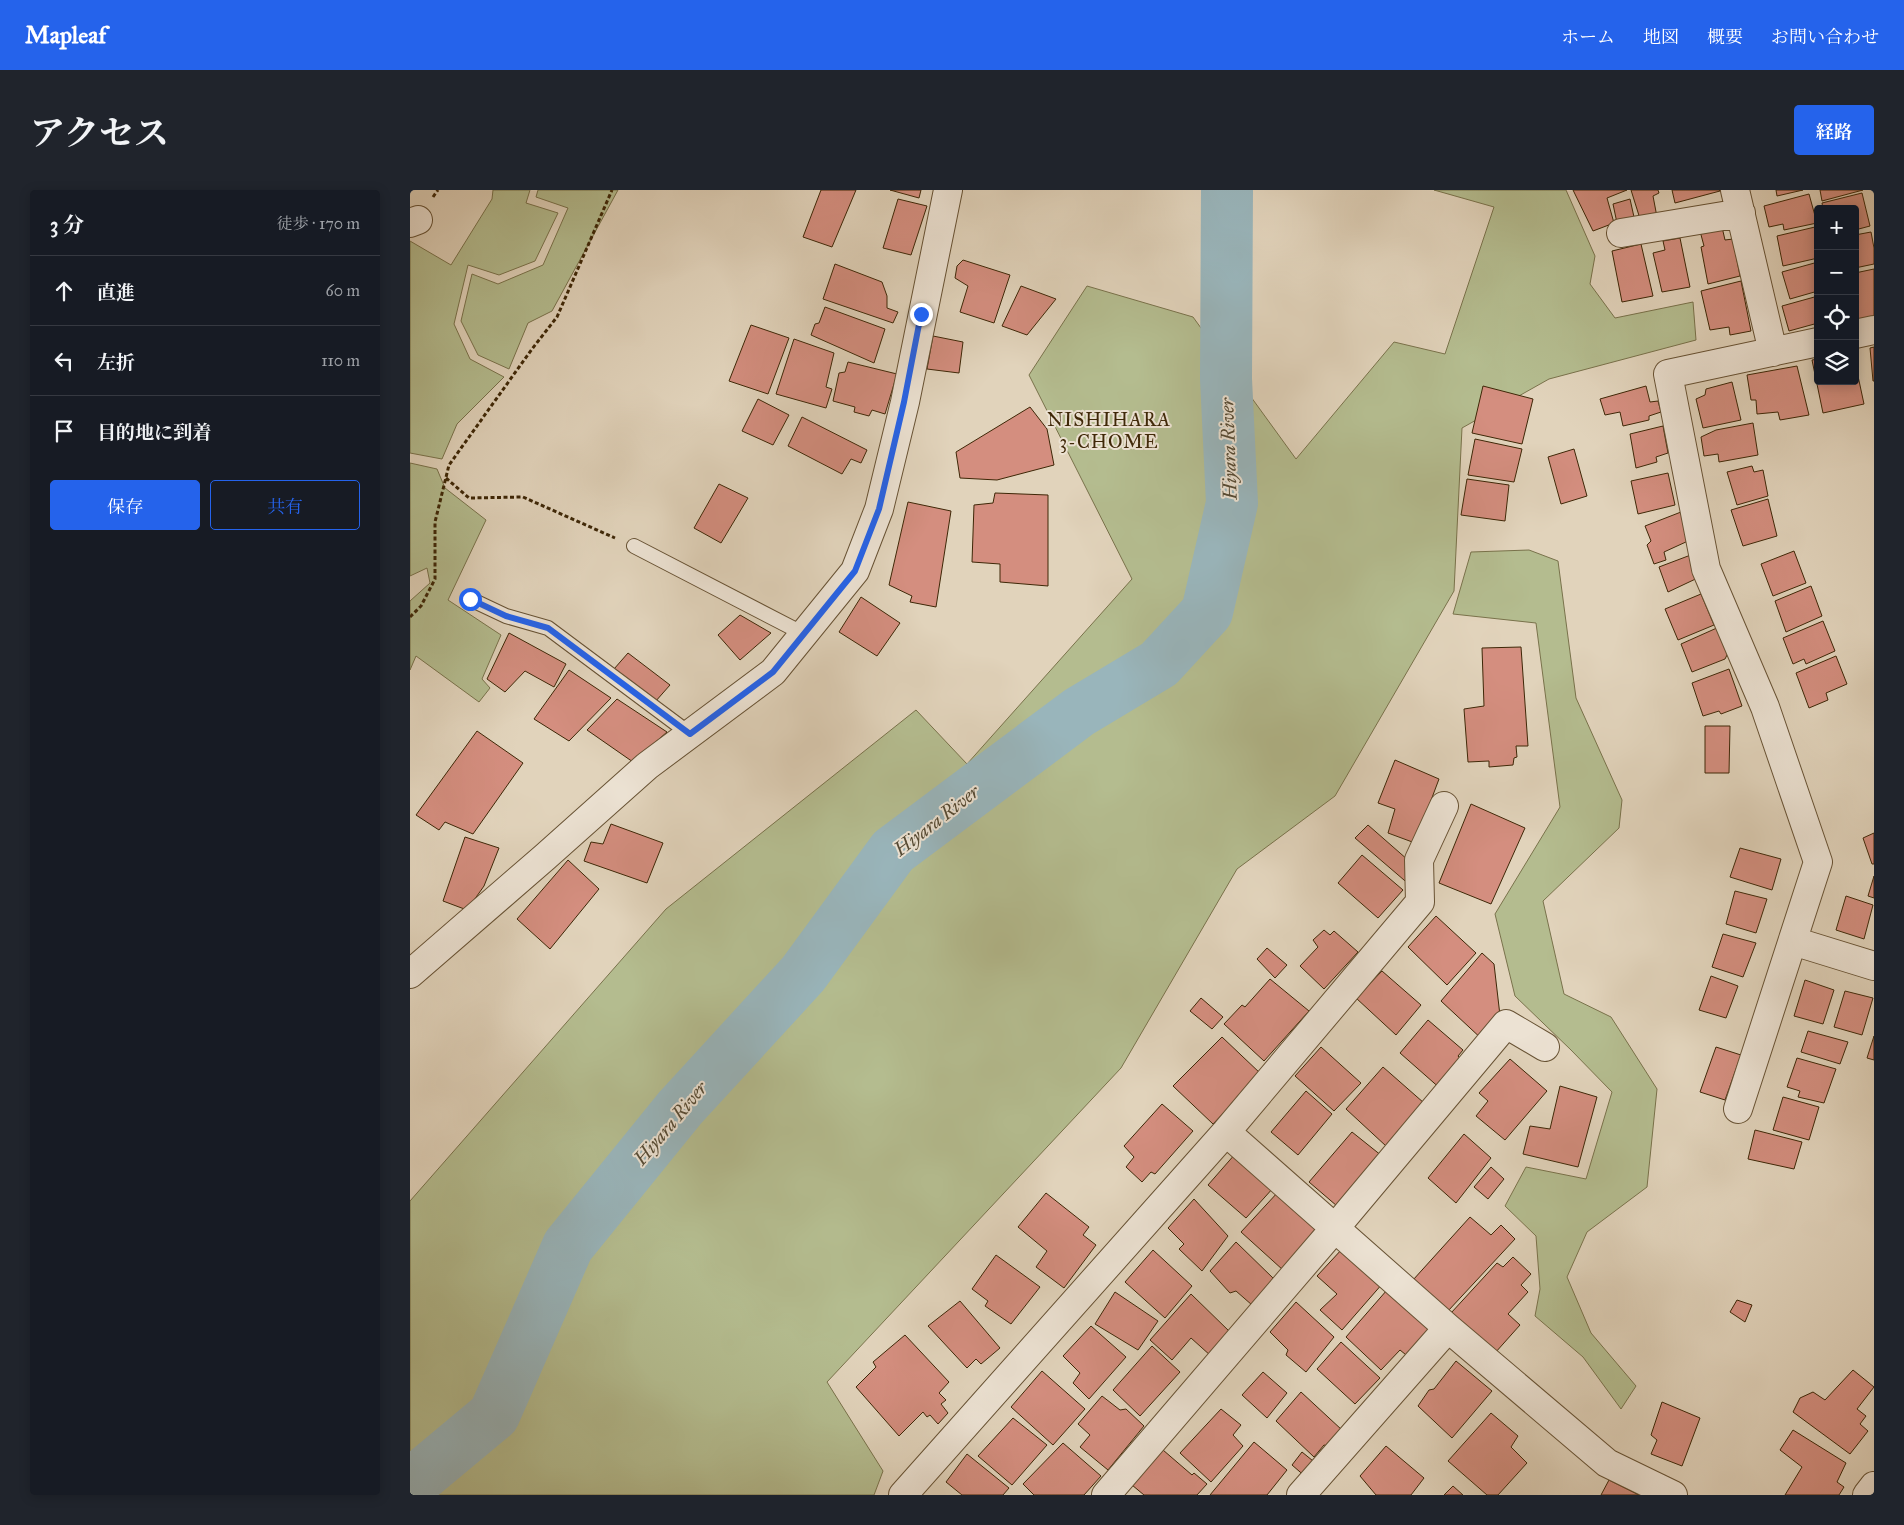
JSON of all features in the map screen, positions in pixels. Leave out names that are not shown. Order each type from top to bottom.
[{"type":"street","points":[[410,974],[646,766],[773,672],[855,571],[879,509],[904,402],[948,190]]},
{"type":"street","points":[[1621,233],[1738,201],[1773,352]]},
{"type":"street","points":[[1859,333],[1874,330]]},
{"type":"street","points":[[1738,1109],[1818,862],[1765,707],[1706,569],[1668,374],[1814,343]]},
{"type":"street","points":[[903,1495],[1226,1132],[1420,902],[1419,860],[1444,806]]},
{"type":"street","points":[[1792,941],[1874,966]]},
{"type":"street","points":[[1106,1495],[1335,1228],[1506,1024],[1545,1047]]},
{"type":"street","points":[[1226,1132],[1448,1328],[1608,1463],[1673,1495]]},
{"type":"street","points":[[1301,1495],[1448,1328]]},
{"type":"street","points":[[1867,1495],[1874,1486]]},
{"type":"lane","points":[[634,546],[804,634]]},
{"type":"lane","points":[[470,599],[506,616],[548,628],[690,734]]},
{"type":"path","points":[[410,617],[421,606],[435,580],[434,522],[449,465],[557,317],[612,190]]},
{"type":"path","points":[[446,478],[469,498],[523,497],[634,546]]},
{"type":"green space","points":[[493,190],[530,190],[526,203],[558,213],[535,261],[499,275],[468,265],[454,324],[470,359],[504,377],[457,424],[442,459],[410,453],[410,241],[451,265],[492,199]]},
{"type":"green space","points":[[538,190],[618,190],[552,311],[528,323],[509,369],[478,355],[461,321],[472,274],[498,284],[543,265],[568,208],[536,197]]},
{"type":"green space","points":[[1434,190],[1566,190],[1595,256],[1590,284],[1615,318],[1693,302],[1696,340],[1549,379],[1462,428],[1454,591],[1335,796],[1237,869],[1121,1068],[827,1382],[883,1471],[874,1495],[410,1495],[410,1201],[666,909],[916,710],[967,764],[1132,579],[1029,375],[1087,286],[1193,317],[1296,459],[1394,342],[1445,354],[1494,207]]},
{"type":"green space","points":[[410,463],[437,469],[445,488],[486,520],[448,600],[501,635],[482,679],[490,688],[479,702],[416,656],[410,670],[410,601],[430,583],[427,568],[410,576]]},
{"type":"green space","points":[[1529,550],[1558,561],[1576,698],[1622,800],[1619,828],[1543,901],[1564,994],[1611,1017],[1657,1089],[1647,1187],[1587,1232],[1567,1277],[1591,1333],[1636,1386],[1621,1409],[1583,1357],[1535,1316],[1540,1289],[1536,1236],[1505,1206],[1526,1167],[1586,1179],[1612,1092],[1515,996],[1495,914],[1560,807],[1536,623],[1453,614],[1471,552]]},
{"type":"building","points":[[821,190],[856,190],[832,247],[803,237]]},
{"type":"building","points":[[890,190],[921,190],[919,198]]},
{"type":"building","points":[[1573,190],[1627,190],[1607,198],[1614,223],[1593,231]]},
{"type":"building","points":[[1631,190],[1658,190],[1659,193],[1653,196],[1657,217],[1641,222]]},
{"type":"building","points":[[1672,190],[1719,190],[1720,191],[1675,203]]},
{"type":"building","points":[[1776,190],[1803,190],[1777,196]]},
{"type":"building","points":[[1820,190],[1863,190],[1822,201]]},
{"type":"building","points":[[1862,193],[1870,226],[1859,229],[1859,205],[1822,205],[1822,203]]},
{"type":"building","points":[[1809,194],[1814,212],[1814,224],[1784,230],[1783,224],[1769,227],[1764,206]]},
{"type":"building","points":[[898,199],[927,206],[911,255],[883,248]]},
{"type":"building","points":[[1630,199],[1634,217],[1617,223],[1613,204]]},
{"type":"building","points":[[1722,227],[1725,240],[1733,239],[1740,276],[1708,284],[1701,247],[1704,246],[1700,231]]},
{"type":"building","points":[[1814,227],[1814,259],[1783,266],[1777,236]]},
{"type":"building","points":[[1871,232],[1874,264],[1859,267],[1859,234]]},
{"type":"building","points":[[1680,238],[1690,287],[1662,292],[1653,253],[1665,250],[1663,241]]},
{"type":"building","points":[[1641,244],[1653,296],[1622,302],[1612,251]]},
{"type":"building","points":[[963,260],[1010,275],[994,323],[960,312],[968,286],[955,278],[957,266]]},
{"type":"building","points":[[1814,263],[1814,292],[1790,299],[1782,272]]},
{"type":"building","points":[[835,264],[882,282],[887,296],[887,308],[898,312],[893,323],[823,299]]},
{"type":"building","points":[[1874,269],[1874,317],[1859,320],[1859,295],[1859,272]]},
{"type":"building","points":[[1741,281],[1751,331],[1730,335],[1729,327],[1710,330],[1701,291]]},
{"type":"building","points":[[1021,286],[1056,299],[1027,335],[1002,326]]},
{"type":"building","points":[[1814,297],[1814,324],[1789,331],[1782,306]]},
{"type":"building","points":[[825,307],[885,329],[874,363],[811,335],[815,324],[819,323]]},
{"type":"building","points":[[751,325],[789,338],[768,394],[729,381]]},
{"type":"building","points":[[933,336],[963,342],[959,373],[927,369]]},
{"type":"building","points":[[794,339],[834,353],[826,387],[832,389],[826,408],[776,394]]},
{"type":"building","points":[[1874,347],[1874,381],[1873,381],[1870,348]]},
{"type":"building","points":[[848,362],[897,374],[885,414],[872,410],[869,416],[854,412],[855,407],[833,401],[839,373],[845,372]]},
{"type":"building","points":[[1797,366],[1809,415],[1780,420],[1778,412],[1757,414],[1756,400],[1751,400],[1747,375]]},
{"type":"building","points":[[1859,381],[1864,404],[1823,413],[1817,385],[1859,385]]},
{"type":"building","points":[[1732,382],[1741,420],[1703,428],[1696,399],[1705,395],[1706,389]]},
{"type":"building","points":[[1483,386],[1533,399],[1522,444],[1472,433]]},
{"type":"building","points":[[1646,386],[1650,402],[1658,401],[1661,412],[1649,416],[1649,420],[1623,426],[1620,412],[1605,415],[1600,399]]},
{"type":"building","points":[[758,399],[789,415],[773,445],[742,431]]},
{"type":"building","points":[[1030,407],[1047,429],[1054,465],[997,480],[960,478],[956,452]]},
{"type":"building","points":[[802,417],[867,450],[861,463],[851,459],[842,474],[788,446]]},
{"type":"building","points":[[1753,423],[1758,455],[1719,462],[1718,454],[1704,456],[1701,437],[1716,430]]},
{"type":"building","points":[[1663,426],[1668,453],[1656,457],[1657,462],[1636,468],[1630,434]]},
{"type":"building","points":[[1475,439],[1522,449],[1514,482],[1468,475]]},
{"type":"building","points":[[1574,449],[1587,496],[1561,504],[1548,457]]},
{"type":"building","points":[[1752,466],[1754,472],[1763,470],[1768,496],[1737,505],[1727,472]]},
{"type":"building","points":[[1668,473],[1675,505],[1638,514],[1631,481]]},
{"type":"building","points":[[1467,479],[1509,485],[1505,521],[1461,515]]},
{"type":"building","points":[[719,484],[748,498],[721,543],[694,528]]},
{"type":"building","points":[[995,493],[1048,495],[1048,586],[1000,582],[1000,564],[972,562],[974,505],[993,503]]},
{"type":"building","points":[[1768,499],[1777,536],[1743,546],[1731,510]]},
{"type":"building","points":[[908,502],[951,511],[936,607],[910,602],[912,596],[889,585]]},
{"type":"building","points":[[1681,512],[1688,541],[1664,552],[1666,560],[1654,564],[1647,545],[1651,541],[1645,526]]},
{"type":"building","points":[[1794,551],[1806,583],[1773,596],[1761,564]]},
{"type":"building","points":[[1696,553],[1704,575],[1668,592],[1659,567]]},
{"type":"building","points":[[1811,586],[1822,616],[1786,632],[1775,601]]},
{"type":"building","points":[[1701,594],[1714,625],[1678,640],[1665,609]]},
{"type":"building","points":[[861,597],[900,623],[877,656],[839,632]]},
{"type":"building","points":[[740,615],[771,633],[740,660],[718,635]]},
{"type":"building","points":[[1823,621],[1835,651],[1806,664],[1804,659],[1793,664],[1783,638]]},
{"type":"building","points":[[1719,627],[1728,653],[1725,659],[1692,672],[1681,644]]},
{"type":"building","points":[[509,633],[566,664],[554,687],[525,671],[505,692],[487,679]]},
{"type":"building","points":[[1521,647],[1528,746],[1516,746],[1517,757],[1514,758],[1513,765],[1489,767],[1489,761],[1468,762],[1464,709],[1484,706],[1482,648]]},
{"type":"building","points":[[628,653],[670,685],[655,702],[614,669]]},
{"type":"building","points":[[1836,656],[1847,684],[1826,693],[1828,700],[1809,708],[1796,673]]},
{"type":"building","points":[[1729,669],[1742,706],[1721,714],[1719,711],[1703,716],[1692,683]]},
{"type":"building","points":[[569,670],[611,698],[569,741],[534,719]]},
{"type":"building","points":[[617,699],[667,732],[633,762],[587,730]]},
{"type":"building","points":[[1705,726],[1730,726],[1729,773],[1705,773]]},
{"type":"building","points":[[477,731],[523,763],[473,834],[445,822],[439,830],[416,815]]},
{"type":"building","points":[[1395,760],[1439,779],[1415,843],[1388,833],[1395,809],[1378,803]]},
{"type":"building","points":[[1471,804],[1525,828],[1491,904],[1439,883]]},
{"type":"building","points":[[611,824],[663,843],[647,883],[584,861],[591,842],[603,844]]},
{"type":"building","points":[[1368,825],[1416,867],[1411,886],[1355,838]]},
{"type":"building","points":[[1874,833],[1874,864],[1872,864],[1863,838]]},
{"type":"building","points":[[465,837],[499,848],[484,886],[467,910],[443,901]]},
{"type":"building","points":[[1740,848],[1781,859],[1772,890],[1730,877]]},
{"type":"building","points":[[1362,855],[1403,890],[1378,918],[1338,883]]},
{"type":"building","points":[[568,860],[599,889],[550,949],[517,919]]},
{"type":"building","points":[[1874,876],[1874,898],[1868,896]]},
{"type":"building","points":[[1735,891],[1767,899],[1756,933],[1726,924]]},
{"type":"building","points":[[1846,896],[1873,905],[1864,939],[1836,930]]},
{"type":"building","points":[[1436,916],[1476,953],[1447,985],[1408,947]]},
{"type":"building","points":[[1324,930],[1330,935],[1334,931],[1358,952],[1324,989],[1300,966],[1318,947],[1313,940]]},
{"type":"building","points":[[1723,934],[1756,943],[1743,977],[1712,967]]},
{"type":"building","points":[[1267,948],[1287,965],[1275,978],[1257,959]]},
{"type":"building","points":[[1482,953],[1494,964],[1501,1024],[1484,1041],[1441,1001]]},
{"type":"building","points":[[1382,971],[1421,1005],[1396,1035],[1356,998]]},
{"type":"building","points":[[1711,976],[1738,986],[1726,1018],[1699,1010]]},
{"type":"building","points":[[1270,979],[1309,1011],[1264,1061],[1224,1024],[1242,1005],[1245,1007]]},
{"type":"building","points":[[1805,980],[1834,990],[1823,1024],[1794,1016]]},
{"type":"building","points":[[1845,991],[1873,998],[1862,1035],[1834,1027]]},
{"type":"building","points":[[1201,998],[1223,1017],[1212,1029],[1190,1011]]},
{"type":"building","points":[[1428,1020],[1463,1050],[1458,1056],[1465,1064],[1442,1090],[1400,1053]]},
{"type":"building","points":[[1808,1031],[1848,1042],[1840,1064],[1801,1052]]},
{"type":"building","points":[[1874,1036],[1874,1060],[1867,1058]]},
{"type":"building","points":[[1222,1037],[1261,1074],[1213,1124],[1173,1086]]},
{"type":"building","points":[[1321,1047],[1361,1083],[1334,1111],[1295,1076]]},
{"type":"building","points":[[1716,1047],[1741,1055],[1725,1100],[1700,1092]]},
{"type":"building","points":[[1797,1058],[1836,1069],[1824,1103],[1798,1097],[1800,1091],[1787,1087]]},
{"type":"building","points":[[1510,1059],[1547,1091],[1505,1140],[1476,1116],[1488,1101],[1479,1093]]},
{"type":"building","points":[[1383,1067],[1424,1103],[1386,1146],[1346,1109]]},
{"type":"building","points":[[1560,1086],[1597,1097],[1578,1167],[1523,1154],[1530,1126],[1550,1129]]},
{"type":"building","points":[[1306,1091],[1332,1114],[1298,1155],[1271,1132]]},
{"type":"building","points":[[1783,1097],[1819,1107],[1809,1140],[1773,1130]]},
{"type":"building","points":[[1162,1104],[1193,1131],[1155,1174],[1151,1172],[1142,1182],[1126,1167],[1134,1157],[1124,1146]]},
{"type":"building","points":[[1755,1130],[1802,1142],[1794,1169],[1748,1159]]},
{"type":"building","points":[[1352,1132],[1382,1156],[1337,1206],[1309,1182]]},
{"type":"building","points":[[1464,1134],[1491,1158],[1456,1203],[1428,1178]]},
{"type":"building","points":[[1236,1153],[1274,1187],[1246,1218],[1208,1185]]},
{"type":"building","points":[[1491,1167],[1504,1179],[1488,1199],[1474,1187]]},
{"type":"building","points":[[1279,1191],[1321,1228],[1283,1270],[1241,1232]]},
{"type":"building","points":[[1046,1193],[1089,1227],[1083,1235],[1096,1245],[1064,1288],[1036,1267],[1047,1251],[1018,1227]]},
{"type":"building","points":[[1194,1199],[1228,1236],[1202,1271],[1179,1249],[1184,1244],[1168,1228]]},
{"type":"building","points":[[1470,1217],[1491,1235],[1501,1225],[1515,1239],[1448,1311],[1413,1280]]},
{"type":"building","points":[[1236,1242],[1274,1279],[1252,1305],[1236,1291],[1230,1293],[1210,1271]]},
{"type":"building","points":[[1343,1248],[1383,1283],[1342,1330],[1320,1310],[1337,1294],[1317,1276]]},
{"type":"building","points":[[1153,1250],[1192,1286],[1165,1318],[1125,1282]]},
{"type":"building","points":[[996,1255],[1040,1287],[1011,1324],[985,1306],[988,1301],[972,1289]]},
{"type":"building","points":[[1513,1257],[1531,1274],[1521,1285],[1528,1292],[1508,1314],[1520,1325],[1495,1353],[1451,1313],[1497,1263],[1503,1267]]},
{"type":"building","points":[[1387,1290],[1432,1333],[1411,1359],[1400,1350],[1381,1370],[1346,1337]]},
{"type":"building","points":[[1115,1292],[1158,1321],[1138,1350],[1095,1324]]},
{"type":"building","points":[[1191,1294],[1230,1332],[1211,1356],[1191,1338],[1172,1360],[1150,1340]]},
{"type":"building","points":[[1737,1300],[1752,1305],[1745,1322],[1730,1312]]},
{"type":"building","points":[[960,1301],[1000,1348],[981,1364],[976,1359],[967,1368],[928,1326]]},
{"type":"building","points":[[1296,1302],[1334,1337],[1306,1372],[1286,1355],[1288,1350],[1270,1332]]},
{"type":"building","points":[[1091,1326],[1126,1357],[1089,1399],[1073,1383],[1080,1373],[1063,1356]]},
{"type":"building","points":[[905,1335],[949,1382],[939,1393],[946,1400],[941,1404],[948,1413],[938,1424],[930,1415],[927,1417],[923,1412],[899,1436],[856,1387],[876,1367],[873,1362]]},
{"type":"building","points":[[1341,1342],[1380,1378],[1355,1404],[1317,1369]]},
{"type":"building","points":[[1152,1346],[1180,1372],[1140,1416],[1113,1390]]},
{"type":"building","points":[[1456,1361],[1492,1391],[1452,1438],[1418,1406],[1429,1390],[1434,1389]]},
{"type":"building","points":[[1853,1370],[1874,1387],[1857,1409],[1866,1416],[1860,1424],[1868,1431],[1850,1454],[1793,1412],[1800,1398],[1813,1392],[1825,1400]]},
{"type":"building","points":[[1042,1371],[1085,1409],[1053,1445],[1011,1407]]},
{"type":"building","points":[[1263,1372],[1287,1393],[1267,1418],[1242,1395]]},
{"type":"building","points":[[1301,1392],[1342,1430],[1328,1446],[1324,1445],[1314,1457],[1276,1421]]},
{"type":"building","points":[[1102,1396],[1120,1410],[1126,1409],[1144,1426],[1108,1470],[1080,1447],[1090,1435],[1078,1424]]},
{"type":"building","points":[[1662,1402],[1700,1418],[1682,1466],[1651,1454],[1657,1440],[1651,1435]]},
{"type":"building","points":[[1221,1409],[1241,1425],[1233,1435],[1243,1446],[1211,1482],[1180,1453]]},
{"type":"building","points":[[1491,1413],[1518,1436],[1511,1447],[1527,1463],[1498,1495],[1487,1495],[1448,1461]]},
{"type":"building","points":[[1013,1418],[1047,1445],[1012,1485],[978,1456]]},
{"type":"building","points":[[1793,1430],[1846,1463],[1837,1482],[1844,1487],[1839,1495],[1785,1495],[1802,1467],[1780,1450]]},
{"type":"building","points":[[1254,1442],[1287,1470],[1267,1495],[1210,1495]]},
{"type":"building","points":[[1063,1443],[1101,1476],[1084,1495],[1034,1495],[1023,1484]]},
{"type":"building","points":[[1386,1446],[1424,1478],[1411,1495],[1376,1495],[1360,1476]]},
{"type":"building","points":[[1163,1450],[1192,1475],[1194,1473],[1207,1484],[1197,1495],[1144,1495],[1132,1485]]},
{"type":"building","points":[[1302,1452],[1318,1465],[1307,1478],[1292,1465]]},
{"type":"building","points":[[967,1454],[1009,1488],[1003,1495],[962,1495],[946,1482]]},
{"type":"building","points":[[1609,1480],[1639,1495],[1601,1495]]},
{"type":"building","points":[[1453,1486],[1463,1495],[1444,1495]]},
{"type":"waterway","name":"Hiyara River","points":[[410,1485],[494,1415],[568,1246],[680,1108],[803,974],[893,851],[1079,712],[1159,664],[1207,612],[1232,503],[1226,379],[1227,190]]},
{"type":"district","name":"NISHIHARA 3-CHOME","points":[[1109,430]]},
{"type":"route","points":[[470,599],[506,616],[548,628],[690,734],[773,672],[855,571],[879,509],[904,402],[921,314]]}]
